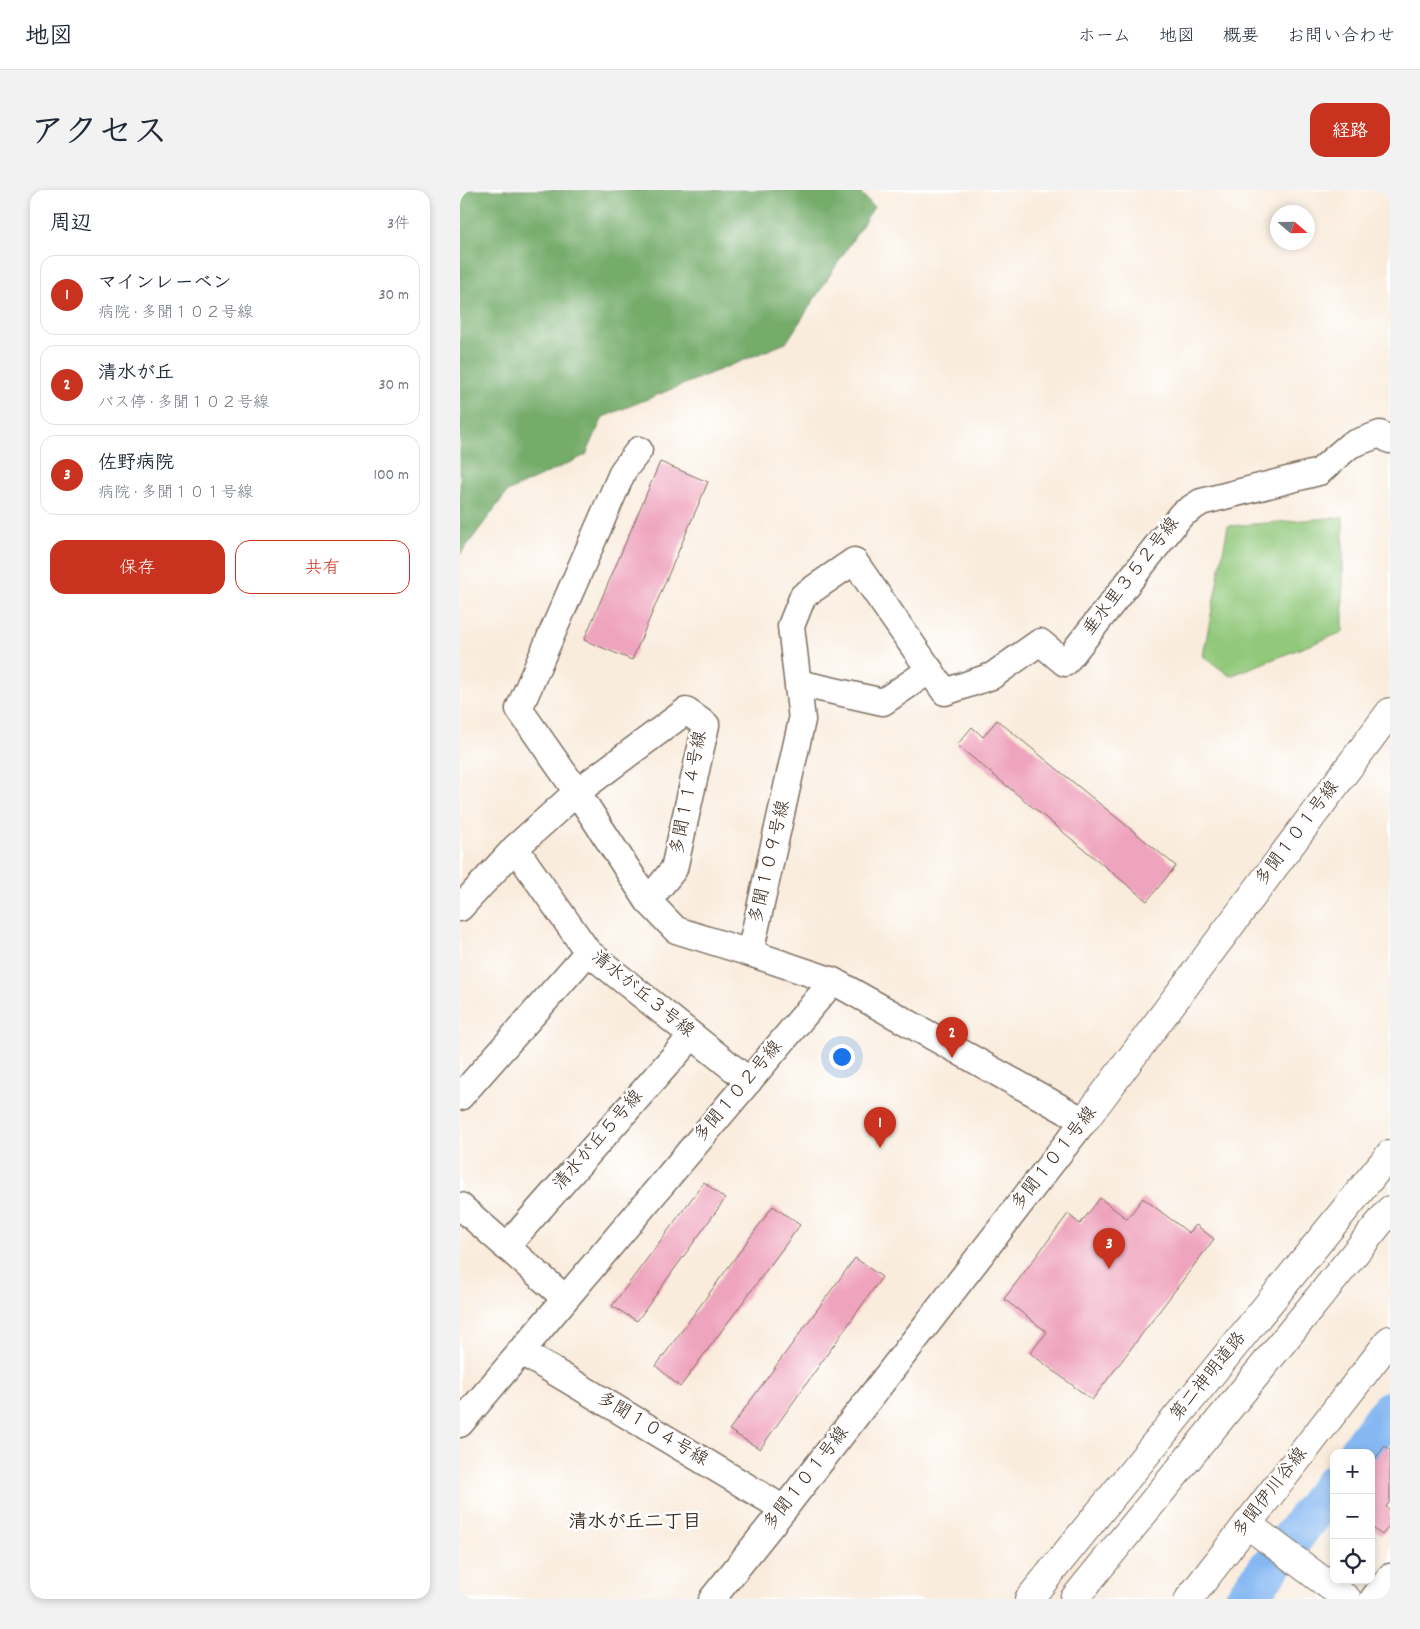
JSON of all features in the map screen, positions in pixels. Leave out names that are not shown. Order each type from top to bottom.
[{"type":"main road","name":"多聞１０１号線","points":[[1084,1121],[1390,712]]},
{"type":"main road","name":"第二神明道路","points":[[1029,1599],[1390,1154]]},
{"type":"main road","name":"第二神明道路","points":[[1074,1599],[1390,1210]]},
{"type":"main road","name":"多聞伊川谷線","points":[[1189,1599],[1390,1340]]},
{"type":"main road","points":[[1247,1524],[1348,1599]]},
{"type":"street","name":"垂水里３５２号線","points":[[945,692],[992,676],[1040,642],[1066,663],[1180,515],[1200,502],[1319,472],[1350,445],[1380,434],[1390,440]]},
{"type":"street","points":[[639,450],[623,471],[519,709],[577,792],[648,901],[676,930],[833,981],[1084,1121]]},
{"type":"street","name":"多聞１０９号線","points":[[750,954],[802,720],[791,626],[803,596],[854,561],[945,692]]},
{"type":"street","points":[[798,684],[883,702],[930,670]]},
{"type":"street","name":"多聞１１４号線","points":[[577,792],[686,711],[706,725],[674,869],[648,901]]},
{"type":"street","points":[[460,908],[515,848],[577,792]]},
{"type":"street","name":"清水が丘３号線","points":[[515,848],[588,952],[749,1081]]},
{"type":"street","points":[[460,1098],[588,952]]},
{"type":"street","name":"多聞１０２号線","points":[[460,1424],[833,981]]},
{"type":"street","name":"清水が丘５号線","points":[[506,1247],[692,1036]]},
{"type":"street","name":"多聞１０１号線","points":[[712,1599],[784,1509],[1084,1121]]},
{"type":"street","points":[[460,1206],[566,1298]]},
{"type":"street","name":"多聞１０４号線","points":[[520,1351],[784,1509]]},
{"type":"street","points":[[1373,1599],[1390,1577]]},
{"type":"green space","points":[[460,190],[858,190],[874,207],[786,343],[603,417],[586,455],[507,492],[460,555]]},
{"type":"green space","points":[[1343,517],[1343,632],[1230,676],[1203,656],[1228,526]]},
{"type":"building","points":[[660,462],[708,482],[632,660],[584,640]]},
{"type":"building","points":[[997,720],[1176,866],[1147,901],[957,745],[972,727],[983,737]]},
{"type":"building","points":[[704,1182],[725,1199],[637,1321],[612,1306]]},
{"type":"building","points":[[1100,1198],[1127,1219],[1143,1198],[1189,1233],[1196,1225],[1214,1239],[1092,1400],[1030,1353],[1047,1332],[1004,1299],[1068,1214],[1080,1224]]},
{"type":"building","points":[[773,1206],[800,1225],[680,1387],[656,1366]]},
{"type":"building","points":[[855,1258],[882,1277],[760,1449],[729,1430]]},
{"type":"building","points":[[1385,1446],[1390,1450],[1390,1501],[1386,1507],[1390,1510],[1390,1525],[1382,1535],[1375,1530],[1375,1459]]},
{"type":"waterway","points":[[1361,1449],[1390,1411]]},
{"type":"waterway","points":[[1245,1599],[1330,1489]]},
{"type":"place","name":"清水が丘","points":[[952,1058]]},
{"type":"place","name":"マインレーベン","points":[[880,1148]]},
{"type":"place","name":"佐野病院","points":[[1109,1269]]},
{"type":"district","name":"清水が丘二丁目","points":[[635,1523]]}]
